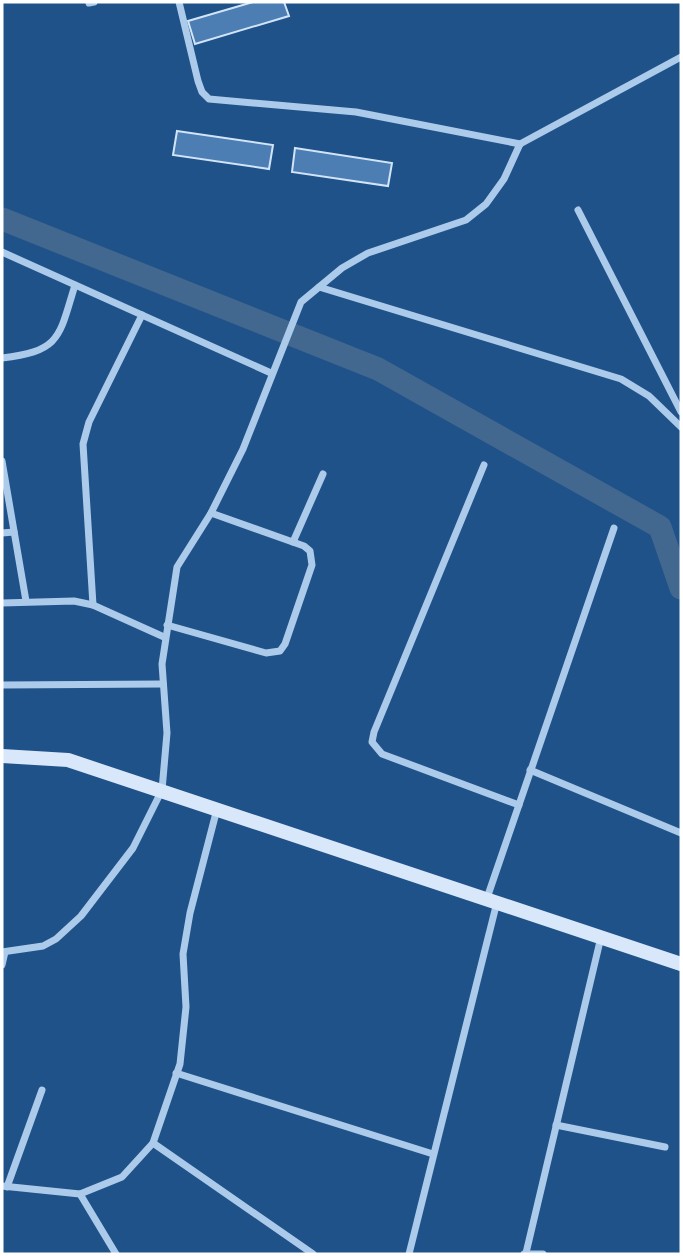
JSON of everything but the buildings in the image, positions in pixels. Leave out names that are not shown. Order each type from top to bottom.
[{"type":"street","points":[[179,2],[198,81],[202,92],[209,99],[356,112],[520,144]]},
{"type":"street","points":[[2,965],[4,952],[43,946],[56,939],[81,916],[133,848],[162,790],[167,733],[163,684],[164,637],[177,567],[211,513],[243,449],[301,302],[342,268],[368,253],[466,220],[486,204],[504,179],[520,144],[681,57]]},
{"type":"street","points":[[578,210],[681,412]]},
{"type":"street","points":[[2,253],[271,373]]},
{"type":"street","points":[[2,358],[27,355],[53,344],[61,330],[75,285]]},
{"type":"street","points":[[319,287],[621,379],[649,396],[681,427]]},
{"type":"street","points":[[93,606],[83,444],[99,401],[142,315]]},
{"type":"street","points":[[2,464],[26,601]]},
{"type":"street","points":[[484,465],[372,742],[382,754],[519,805]]},
{"type":"street","points":[[293,542],[323,474]]},
{"type":"street","points":[[166,625],[266,653],[280,651],[312,565],[310,551],[293,542],[211,513]]},
{"type":"street","points":[[409,1254],[492,900],[530,770],[614,528]]},
{"type":"street","points":[[2,533],[14,532]]},
{"type":"street","points":[[2,603],[55,600],[93,606],[164,637]]},
{"type":"street","points":[[2,685],[163,684]]},
{"type":"street","points":[[2,756],[68,760],[218,807],[681,964]]},
{"type":"street","points":[[530,770],[681,833]]},
{"type":"street","points":[[42,1090],[4,1186],[80,1194],[122,1177],[153,1143],[176,1073],[186,1007],[183,954],[190,913],[218,807]]},
{"type":"street","points":[[543,1254],[525,1254],[601,937]]},
{"type":"street","points":[[176,1073],[433,1154]]},
{"type":"street","points":[[556,1125],[665,1147]]},
{"type":"street","points":[[153,1143],[313,1254]]},
{"type":"street","points":[[80,1194],[116,1254]]},
{"type":"waterway","points":[[2,219],[378,369],[660,527],[681,588]]}]
